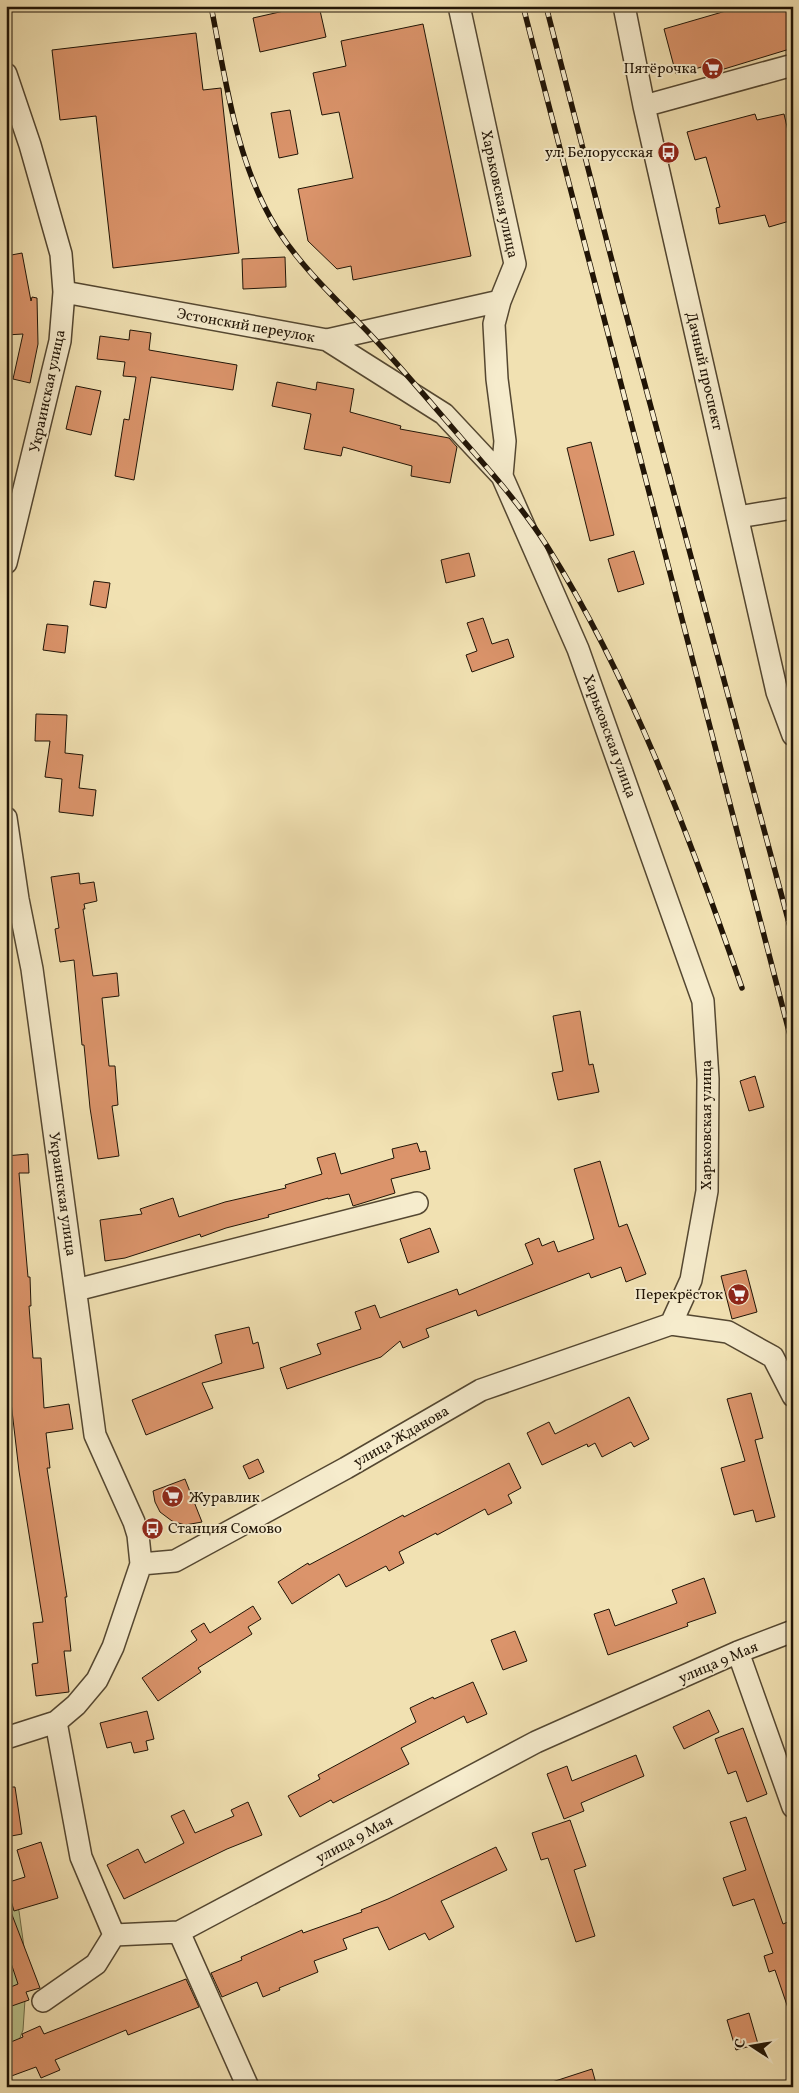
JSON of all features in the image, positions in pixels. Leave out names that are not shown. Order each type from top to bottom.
[{"type":"street","name":"Харьковская улица","points":[[459,6],[516,264],[500,301],[494,324],[497,379],[504,441],[502,476],[578,649],[703,1001],[708,1080],[707,1191],[691,1280],[671,1324]]},
{"type":"street","name":"Дачный проспект","points":[[624,6],[644,106],[777,692],[793,735]]},
{"type":"street","points":[[644,106],[793,65]]},
{"type":"street","name":"Украинская улица","points":[[6,74],[30,145],[61,254],[64,292],[60,342],[6,563]]},
{"type":"street","name":"Эстонский переулок","points":[[64,292],[327,340],[444,414],[502,476]]},
{"type":"street","points":[[327,340],[500,301]]},
{"type":"street","points":[[738,517],[793,508]]},
{"type":"street","name":"Украинская улица","points":[[6,818],[18,899],[32,969],[95,1435],[134,1522],[138,1535],[141,1564]]},
{"type":"street","points":[[76,1290],[417,1203]]},
{"type":"street","points":[[671,1324],[728,1332],[773,1357],[793,1396]]},
{"type":"street","name":"улица Жданова","points":[[141,1564],[175,1561],[346,1468],[481,1390],[671,1324]]},
{"type":"street","points":[[6,1738],[56,1722],[76,1705],[97,1680],[113,1647],[141,1564]]},
{"type":"street","name":"улица 9 Мая","points":[[114,1935],[180,1932],[536,1742],[738,1652],[793,1631]]},
{"type":"street","points":[[738,1652],[793,1807]]},
{"type":"street","points":[[43,2001],[96,1964],[114,1935],[81,1857],[56,1722]]},
{"type":"street","points":[[180,1932],[248,2087]]},
{"type":"green space","points":[[6,1881],[19,1911],[27,1969],[23,2030],[6,2074]]},
{"type":"building","points":[[306,6],[319,6],[326,37],[260,52],[253,18]]},
{"type":"building","points":[[743,6],[793,6],[793,48],[711,73],[709,65],[676,74],[664,29]]},
{"type":"building","points":[[423,24],[471,256],[353,280],[351,266],[337,269],[308,241],[298,189],[353,178],[339,112],[322,115],[313,73],[346,66],[341,41]]},
{"type":"building","points":[[196,33],[203,90],[221,88],[239,253],[113,268],[96,116],[60,120],[52,50]]},
{"type":"building","points":[[290,110],[298,154],[279,158],[271,113]]},
{"type":"building","points":[[755,114],[757,120],[784,114],[793,152],[793,220],[769,227],[765,215],[719,224],[716,208],[720,207],[706,157],[695,160],[687,132]]},
{"type":"building","points":[[22,253],[31,301],[32,297],[37,298],[38,344],[30,383],[13,379],[23,334],[6,335],[6,256]]},
{"type":"building","points":[[285,257],[286,287],[243,289],[242,259]]},
{"type":"building","points":[[130,330],[151,333],[149,350],[237,365],[233,390],[151,377],[134,480],[115,476],[124,419],[129,420],[136,377],[123,376],[125,362],[97,359],[100,336],[129,340]]},
{"type":"building","points":[[277,382],[316,390],[317,382],[354,389],[350,412],[401,426],[400,429],[449,438],[457,447],[450,483],[411,476],[412,466],[343,447],[341,456],[304,449],[311,414],[272,406]]},
{"type":"building","points":[[76,386],[101,391],[91,435],[66,429]]},
{"type":"building","points":[[591,442],[614,535],[590,541],[567,448]]},
{"type":"building","points":[[634,551],[644,584],[618,592],[608,559]]},
{"type":"building","points":[[469,553],[475,576],[446,583],[441,560]]},
{"type":"building","points":[[94,581],[110,583],[106,608],[90,605]]},
{"type":"building","points":[[483,618],[492,644],[508,639],[514,657],[472,672],[466,655],[477,651],[467,623]]},
{"type":"building","points":[[47,624],[68,626],[65,653],[43,650]]},
{"type":"building","points":[[36,714],[67,715],[65,753],[83,755],[79,788],[96,790],[93,816],[59,812],[62,779],[45,777],[50,741],[35,741]]},
{"type":"building","points":[[79,873],[80,884],[94,882],[97,901],[84,904],[85,909],[83,909],[93,976],[117,973],[119,996],[102,998],[109,1066],[115,1066],[118,1105],[112,1106],[119,1156],[98,1159],[90,1108],[84,1045],[82,1045],[74,960],[60,962],[55,929],[59,928],[51,877]]},
{"type":"building","points":[[580,1011],[589,1065],[593,1064],[599,1092],[558,1100],[552,1073],[563,1071],[553,1016]]},
{"type":"building","points":[[755,1076],[764,1107],[749,1111],[740,1081]]},
{"type":"building","points":[[417,1143],[420,1152],[426,1151],[430,1169],[391,1179],[395,1193],[353,1206],[349,1194],[328,1198],[201,1237],[200,1234],[125,1258],[105,1261],[100,1220],[142,1214],[140,1209],[173,1198],[179,1217],[225,1202],[286,1188],[285,1185],[322,1174],[317,1158],[335,1153],[341,1174],[394,1158],[392,1149]]},
{"type":"building","points":[[28,1154],[29,1173],[19,1173],[28,1277],[30,1277],[31,1306],[29,1306],[33,1358],[41,1358],[44,1408],[69,1404],[73,1429],[46,1433],[50,1468],[47,1468],[67,1597],[65,1597],[71,1651],[64,1651],[69,1692],[36,1696],[32,1664],[38,1663],[33,1623],[43,1622],[19,1471],[9,1385],[6,1385],[6,1156]]},
{"type":"building","points":[[600,1161],[619,1227],[627,1224],[646,1274],[626,1282],[621,1267],[591,1278],[589,1273],[478,1316],[476,1310],[426,1329],[429,1337],[403,1348],[400,1341],[381,1357],[287,1389],[280,1368],[321,1354],[317,1344],[361,1329],[355,1312],[375,1305],[380,1318],[457,1289],[459,1295],[533,1264],[525,1244],[539,1238],[542,1246],[554,1241],[558,1252],[594,1239],[574,1169]]},
{"type":"building","points":[[430,1228],[439,1252],[408,1263],[400,1239]]},
{"type":"building","name":"Перекрёсток","points":[[746,1270],[757,1312],[732,1319],[721,1276]]},
{"type":"building","points":[[249,1327],[253,1344],[258,1342],[264,1368],[202,1383],[213,1408],[146,1435],[132,1400],[222,1363],[215,1335]]},
{"type":"building","points":[[751,1393],[763,1438],[755,1440],[775,1517],[756,1522],[753,1510],[734,1515],[721,1468],[745,1461],[727,1399]]},
{"type":"building","points":[[629,1397],[649,1439],[634,1447],[631,1442],[602,1457],[595,1443],[588,1447],[587,1444],[542,1465],[527,1433],[549,1422],[555,1434]]},
{"type":"building","points":[[258,1459],[264,1472],[249,1479],[243,1466]]},
{"type":"building","points":[[509,1463],[521,1488],[508,1495],[512,1503],[488,1515],[485,1509],[437,1535],[436,1533],[399,1552],[404,1563],[389,1571],[386,1566],[346,1587],[339,1574],[292,1604],[278,1582],[308,1563],[309,1565],[403,1515],[404,1517]]},
{"type":"building","name":"Журавлик","points":[[185,1479],[202,1522],[185,1525],[172,1521],[160,1512],[155,1502],[153,1491]]},
{"type":"building","points":[[704,1578],[716,1613],[687,1623],[688,1626],[608,1655],[594,1614],[609,1609],[615,1626],[677,1603],[672,1590]]},
{"type":"building","points":[[253,1606],[261,1619],[248,1627],[252,1634],[198,1668],[201,1672],[158,1701],[142,1678],[197,1640],[191,1631],[204,1623],[210,1633]]},
{"type":"building","points":[[515,1631],[527,1661],[503,1670],[491,1640]]},
{"type":"building","points":[[473,1682],[487,1714],[467,1723],[464,1716],[401,1748],[409,1764],[333,1803],[331,1800],[300,1817],[288,1796],[320,1779],[318,1775],[416,1722],[410,1708]]},
{"type":"building","points":[[709,1710],[719,1732],[684,1749],[673,1727]]},
{"type":"building","points":[[147,1711],[154,1739],[146,1741],[148,1750],[134,1753],[131,1742],[107,1748],[100,1723]]},
{"type":"building","points":[[743,1728],[767,1794],[747,1802],[736,1771],[728,1774],[715,1739]]},
{"type":"building","points":[[636,1755],[644,1776],[581,1803],[584,1811],[564,1819],[547,1774],[567,1766],[572,1781]]},
{"type":"building","points":[[6,1787],[15,1787],[22,1834],[6,1837]]},
{"type":"building","points":[[248,1802],[262,1835],[227,1849],[124,1899],[107,1865],[138,1849],[145,1863],[184,1843],[171,1816],[184,1810],[195,1833],[234,1816],[231,1810]]},
{"type":"building","points":[[746,1817],[783,1924],[793,1920],[793,2013],[790,2014],[775,1970],[769,1972],[764,1956],[773,1953],[754,1899],[733,1906],[723,1878],[746,1870],[730,1822]]},
{"type":"building","points":[[570,1820],[586,1866],[574,1870],[595,1936],[576,1942],[548,1858],[541,1860],[532,1833]]},
{"type":"building","points":[[41,1842],[58,1898],[14,1911],[6,1883],[25,1877],[17,1850]]},
{"type":"building","points":[[496,1847],[507,1870],[441,1901],[454,1927],[429,1940],[425,1933],[389,1950],[378,1927],[370,1929],[343,1939],[347,1949],[314,1961],[318,1972],[279,1988],[280,1990],[263,1997],[257,1982],[222,1997],[211,1973],[242,1960],[241,1957],[302,1930],[303,1933],[362,1912],[361,1910]]},
{"type":"building","points":[[6,1899],[40,1988],[26,1992],[29,2000],[6,2008],[6,1989],[18,1984],[6,1948]]},
{"type":"building","points":[[186,1979],[199,2007],[128,2035],[126,2030],[55,2060],[60,2070],[41,2078],[36,2067],[6,2078],[6,2044],[23,2037],[22,2034],[40,2026],[44,2034]]},
{"type":"building","points":[[749,2013],[758,2044],[736,2050],[727,2020]]},
{"type":"building","points":[[592,2069],[597,2087],[546,2087],[546,2084]]},
{"type":"railway","points":[[211,6],[234,121],[242,149],[263,204],[277,229],[297,257],[392,358],[517,504],[547,546],[606,650],[657,761],[702,875],[742,988]]},
{"type":"railway","points":[[523,6],[793,1047]]},
{"type":"railway","points":[[546,6],[618,284],[793,938]]},
{"type":"place","name":"Пятёрочка","points":[[713,68]]},
{"type":"place","name":"ул. Белорусская","points":[[669,152]]},
{"type":"place","name":"Перекрёсток","points":[[739,1294]]},
{"type":"place","name":"Журавлик","points":[[173,1497]]},
{"type":"place","name":"Станция Сомово","points":[[152,1528]]}]
